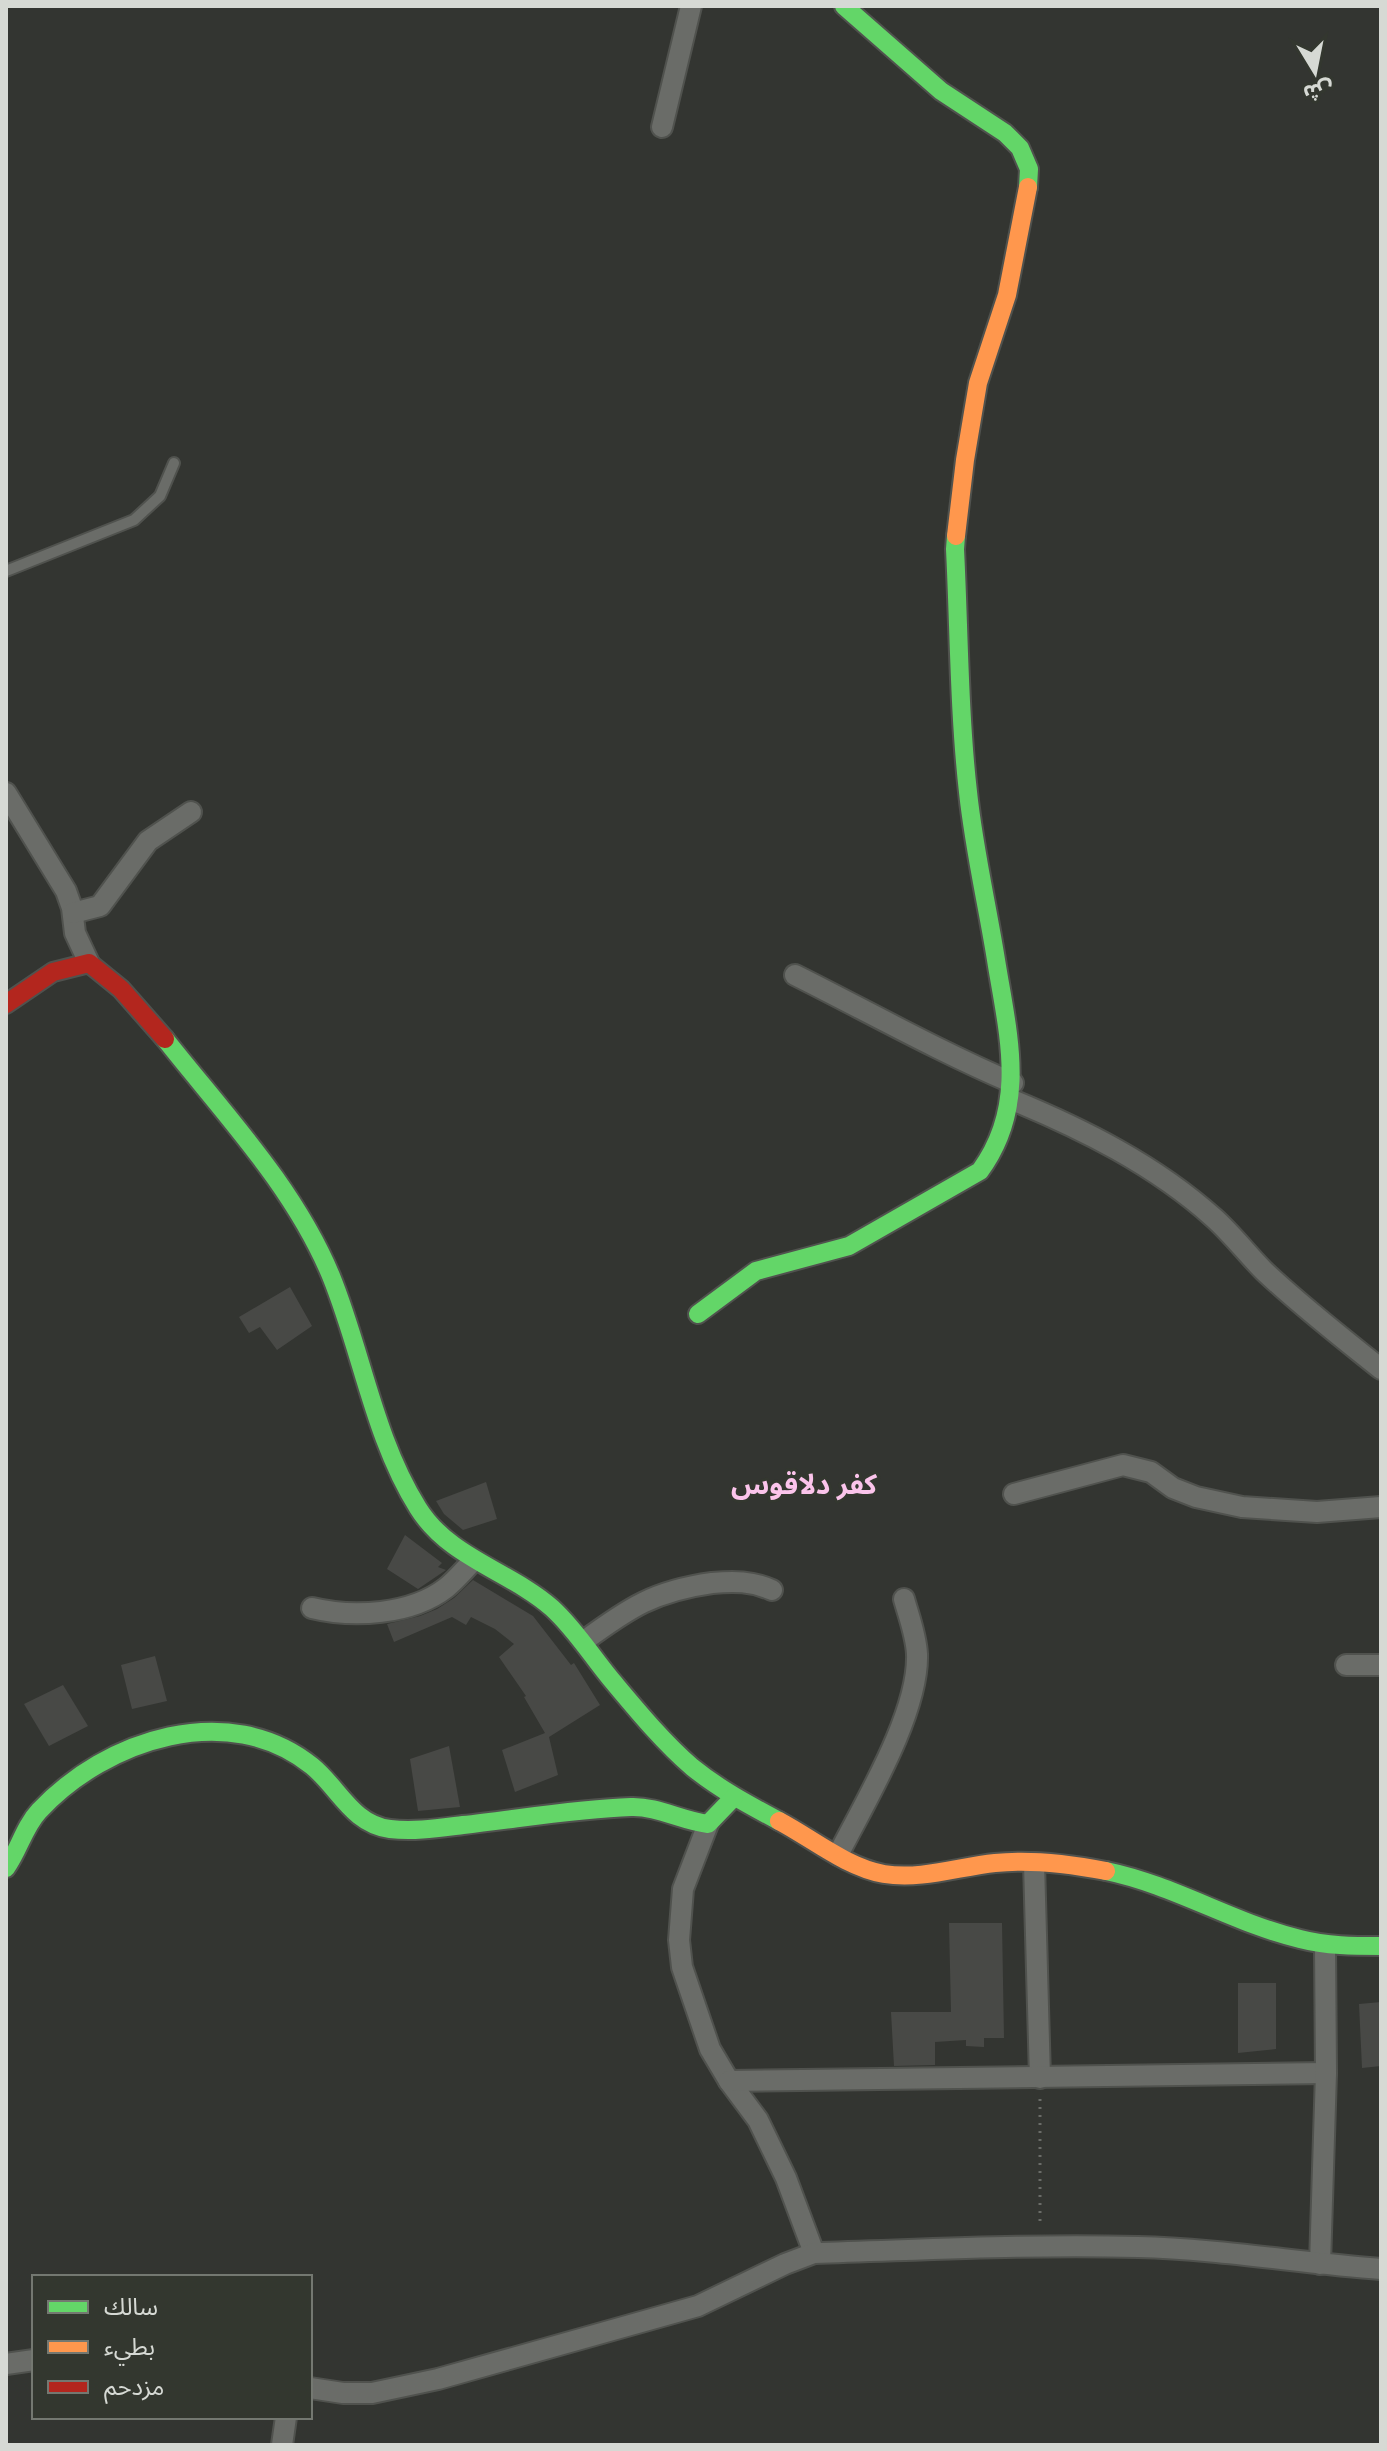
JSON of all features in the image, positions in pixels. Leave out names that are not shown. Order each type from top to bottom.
[{"type":"street","points":[[662,127],[691,6]]},
{"type":"street","points":[[698,1314],[756,1271],[849,1246],[980,1171],[992,1153],[1011,1091],[1012,1053],[968,792],[955,549],[978,383],[1007,295],[1027,201],[1029,169],[1020,148],[1005,133],[941,91],[844,6]]},
{"type":"street","points":[[6,793],[66,891],[75,933],[89,963],[111,978],[175,1053],[252,1149],[316,1243],[402,1476],[420,1511],[436,1531],[473,1561],[526,1588],[551,1607],[584,1641],[613,1682],[702,1776],[734,1797],[866,1869],[914,1877],[995,1863],[1080,1866],[1134,1876],[1194,1898],[1260,1929],[1325,1945],[1381,1946]]},
{"type":"street","points":[[73,913],[100,906],[148,841],[191,812]]},
{"type":"street","points":[[6,1004],[46,973],[68,965],[89,963]]},
{"type":"street","points":[[795,975],[917,1036],[1145,1165],[1215,1219],[1263,1269],[1321,1322],[1381,1369]]},
{"type":"street","points":[[1014,1494],[1123,1465],[1151,1472],[1173,1488],[1196,1497],[1242,1507],[1317,1512],[1381,1507]]},
{"type":"street","points":[[312,1608],[346,1614],[407,1605],[445,1588],[473,1561]]},
{"type":"street","points":[[584,1641],[621,1614],[665,1592],[735,1582],[757,1583],[772,1590]]},
{"type":"street","points":[[838,1855],[887,1757],[911,1693],[917,1653],[904,1599]]},
{"type":"street","points":[[1346,1665],[1381,1665]]},
{"type":"street","points":[[6,1868],[37,1813],[90,1770],[145,1740],[213,1729],[241,1733],[288,1748],[326,1777],[363,1820],[390,1829],[425,1829],[633,1807],[661,1810],[708,1824]]},
{"type":"street","points":[[734,1797],[708,1824],[683,1889],[679,1940],[682,1967],[710,2049],[758,2120],[786,2178],[814,2253]]},
{"type":"street","points":[[1034,1863],[1040,2078]]},
{"type":"street","points":[[1320,2264],[1326,2073],[1325,1945]]},
{"type":"street","points":[[729,2081],[1326,2073]]},
{"type":"street","points":[[312,2388],[372,2393],[438,2379],[698,2306],[814,2253],[1040,2247],[1153,2248],[1237,2253],[1381,2269]]},
{"type":"street","points":[[6,2364],[32,2360]]},
{"type":"street","points":[[282,2445],[286,2419]]},
{"type":"lane","points":[[6,571],[134,520],[160,496],[174,463]]},
{"type":"path","points":[[1040,2078],[1040,2247]]},
{"type":"building","points":[[290,1287],[312,1326],[277,1350],[260,1327],[249,1333],[239,1317]]},
{"type":"building","points":[[486,1482],[497,1519],[463,1530],[444,1514],[436,1501]]},
{"type":"building","points":[[405,1535],[442,1563],[438,1567],[446,1570],[418,1589],[387,1569]]},
{"type":"building","points":[[473,1580],[533,1616],[571,1665],[574,1663],[600,1705],[549,1737],[558,1775],[515,1792],[502,1750],[545,1733],[526,1696],[499,1657],[514,1644],[495,1629],[471,1617],[466,1625],[452,1617],[394,1642],[387,1624],[437,1609]]},
{"type":"building","points":[[155,1656],[167,1701],[132,1709],[121,1665]]},
{"type":"building","points":[[63,1685],[88,1726],[49,1746],[24,1704]]},
{"type":"building","points":[[449,1746],[460,1807],[418,1811],[410,1759]]},
{"type":"building","points":[[949,1923],[1002,1923],[1004,2038],[984,2038],[984,2047],[966,2046],[966,2040],[935,2042],[935,2065],[894,2066],[891,2012],[951,2012]]},
{"type":"building","points":[[1238,1983],[1276,1983],[1276,2049],[1238,2053]]},
{"type":"building","points":[[1381,2002],[1381,2066],[1362,2068],[1359,2004]]},
{"type":"traffic: fast","points":[[844,6],[941,91],[1005,133],[1020,148],[1029,169],[1028,187]]},
{"type":"traffic: fast","points":[[698,1314],[756,1271],[849,1246],[980,1171],[995,1147],[1004,1122],[1011,1072],[1009,1046],[968,792],[961,701],[956,536]]},
{"type":"traffic: fast","points":[[165,1039],[257,1153],[316,1243],[342,1305],[390,1453],[418,1508],[431,1525],[463,1552],[552,1608],[639,1713],[681,1757],[723,1790],[779,1821]]},
{"type":"traffic: fast","points":[[6,1868],[39,1811],[98,1764],[133,1747],[170,1736],[207,1732],[244,1735],[279,1746],[312,1766],[356,1813],[377,1826],[390,1829],[426,1829],[631,1807],[708,1824],[734,1797]]},
{"type":"traffic: fast","points":[[1106,1871],[1156,1885],[1251,1924],[1300,1939],[1351,1946],[1381,1946]]},
{"type":"traffic: slow","points":[[956,536],[978,383],[1007,295],[1028,187]]},
{"type":"traffic: slow","points":[[779,1821],[843,1859],[884,1874],[926,1874],[995,1863],[1023,1862],[1065,1864],[1106,1871]]},
{"type":"traffic: jam","points":[[6,1004],[53,972],[89,963],[121,989],[165,1039]]},
{"type":"district","name":"كفر دلاقوس","points":[[804,1484]]}]
